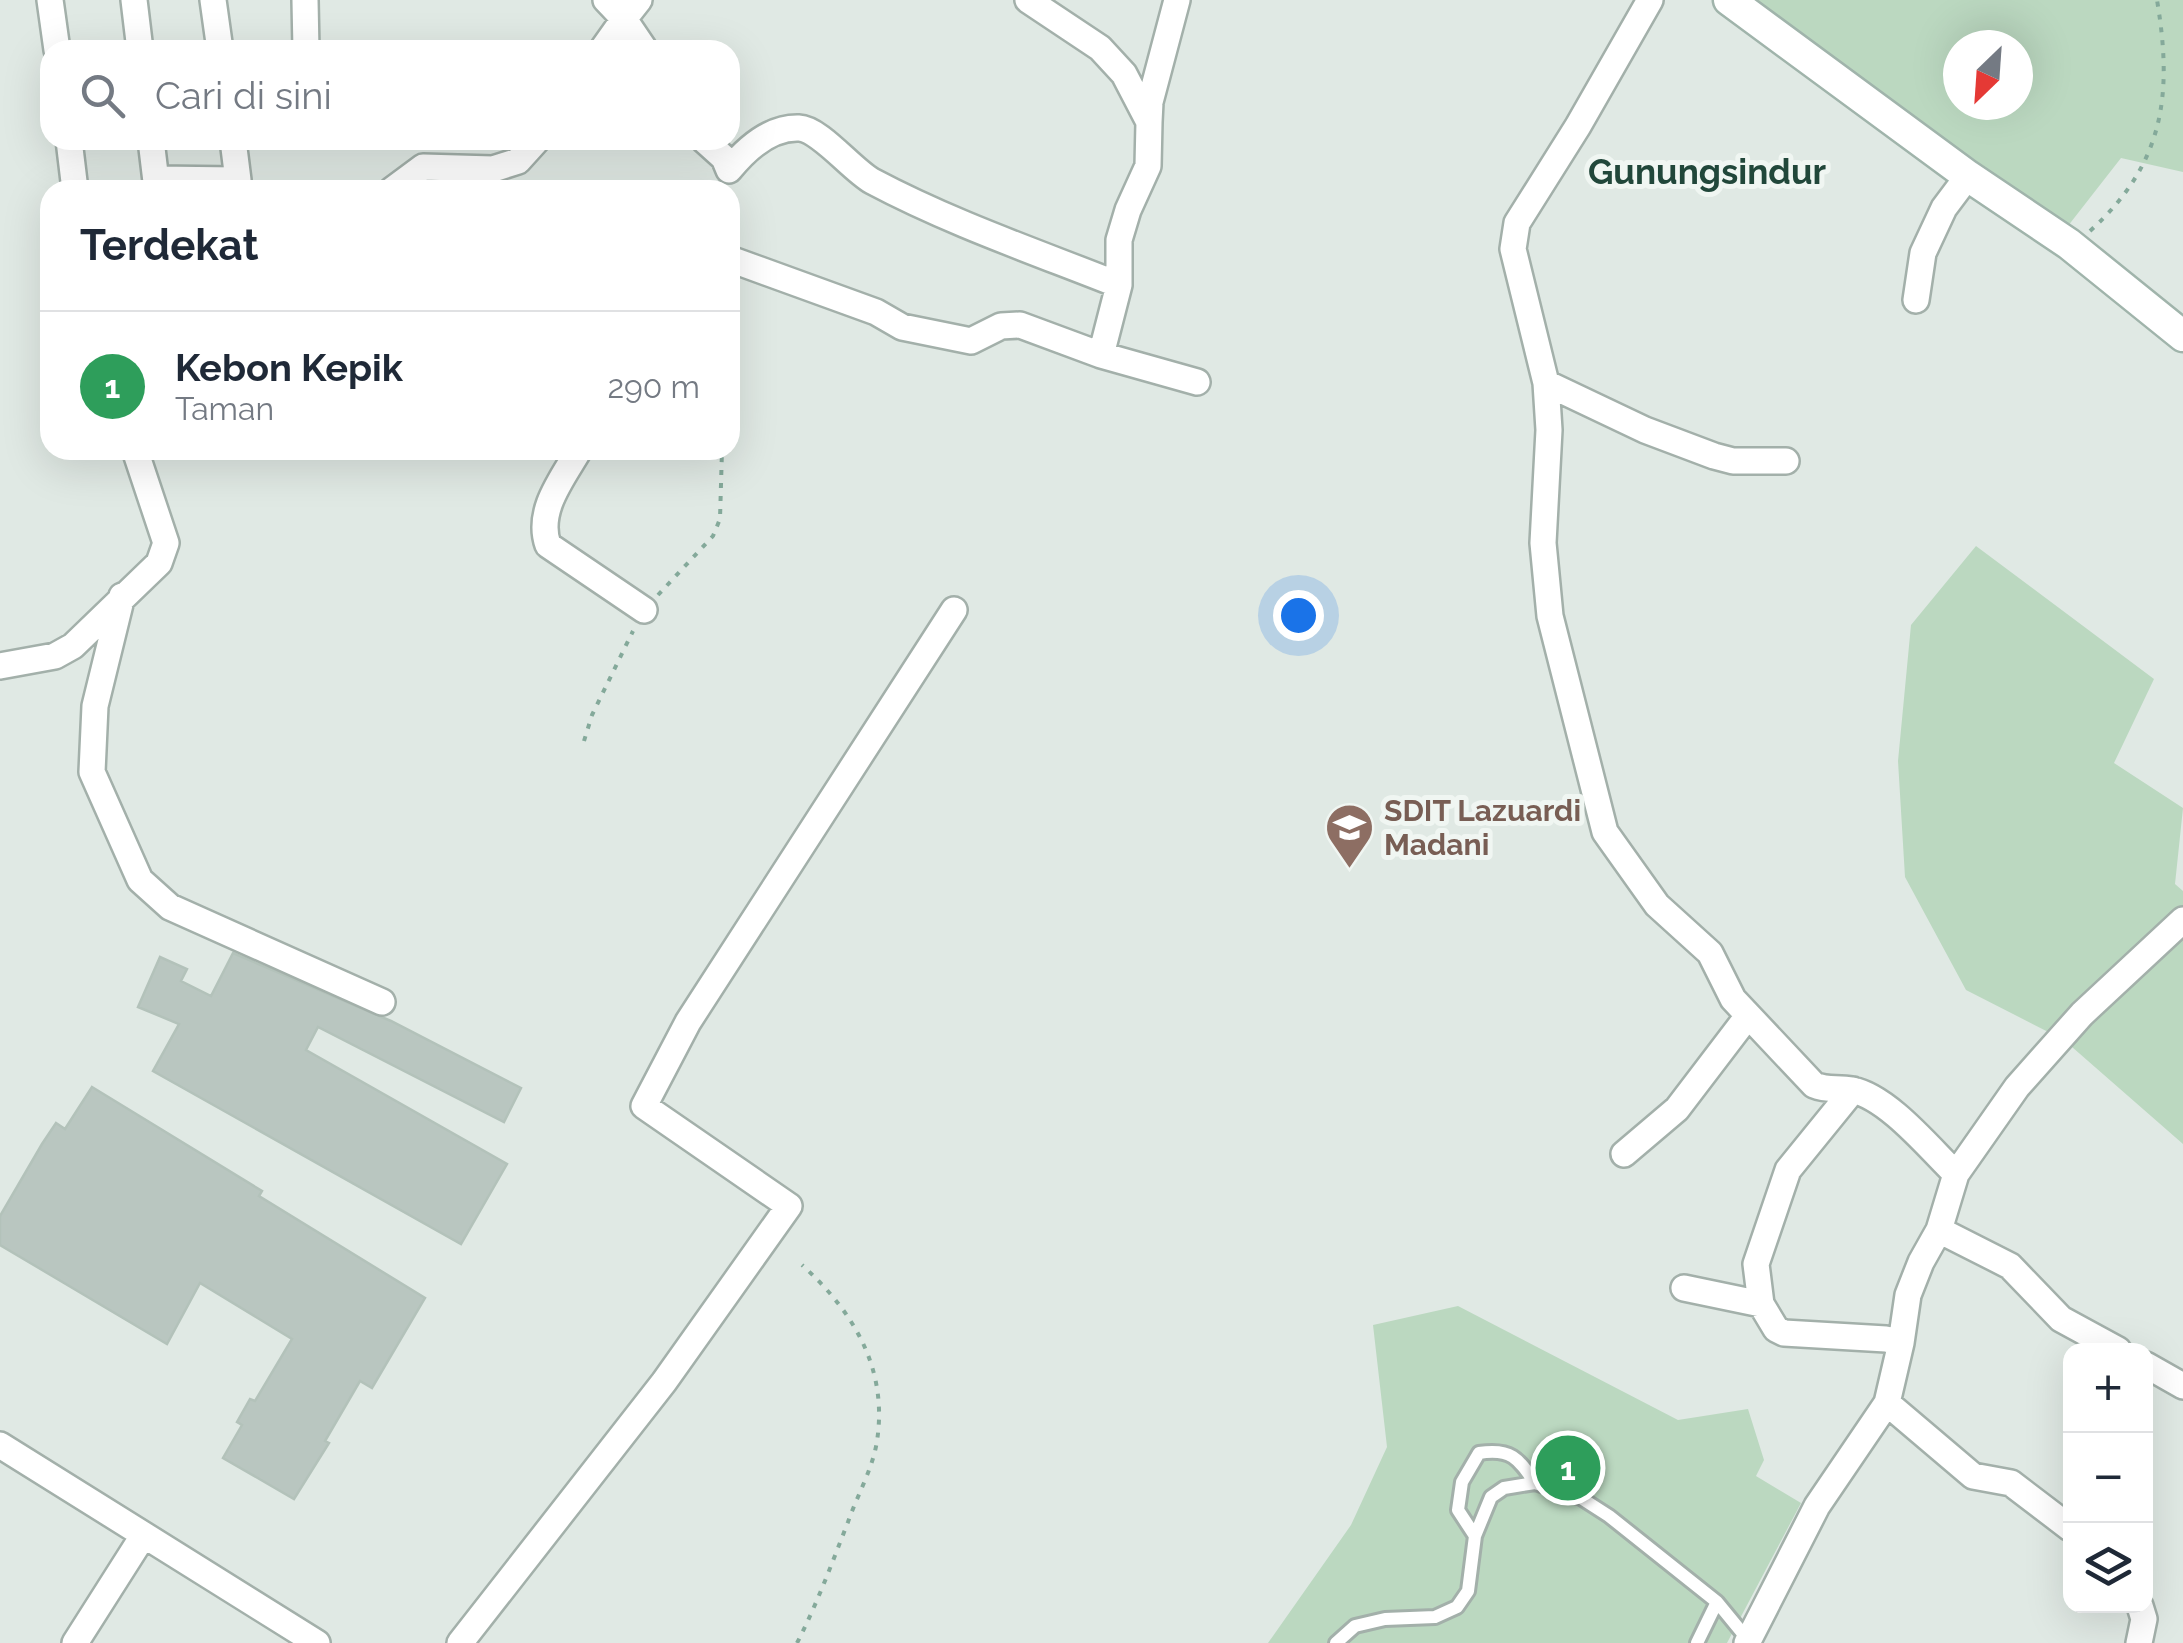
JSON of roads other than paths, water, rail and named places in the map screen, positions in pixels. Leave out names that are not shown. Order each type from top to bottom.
[{"type":"main road","points":[[1728,0],[1968,176],[2069,244],[2183,336]]},
{"type":"street","points":[[50,0],[56,40]]},
{"type":"street","points":[[134,0],[139,40]]},
{"type":"street","points":[[213,0],[219,40]]},
{"type":"street","points":[[304,0],[306,40]]},
{"type":"street","points":[[1028,0],[1100,48],[1124,74],[1148,122]]},
{"type":"street","points":[[1101,356],[1119,286],[1120,240],[1128,210],[1148,166],[1150,102],[1177,0]]},
{"type":"street","points":[[1650,0],[1517,223],[1513,249],[1546,383],[1549,430],[1544,543],[1550,616],[1605,832],[1657,905],[1710,954],[1733,999],[1814,1085],[1828,1090],[1853,1090],[1883,1105],[1956,1174]]},
{"type":"street","points":[[607,40],[623,6]]},
{"type":"street","points":[[623,6],[641,40]]},
{"type":"street","points":[[715,150],[729,170],[744,152],[773,133],[796,128],[810,130],[863,176],[916,204],[1119,286]]},
{"type":"street","points":[[69,150],[74,180]]},
{"type":"street","points":[[152,150],[156,180]]},
{"type":"street","points":[[234,150],[238,180]]},
{"type":"street","points":[[405,180],[423,167],[494,180],[528,150]]},
{"type":"street","points":[[1916,300],[1923,253],[1944,208],[1968,176]]},
{"type":"street","points":[[740,263],[876,312],[902,327],[971,342],[1001,326],[1020,325],[1101,356],[1197,382]]},
{"type":"street","points":[[1546,383],[1645,430],[1714,456],[1733,461],[1786,460]]},
{"type":"street","points":[[0,666],[56,656],[73,646],[159,562],[166,543],[138,460]]},
{"type":"street","points":[[573,460],[548,504],[543,532],[548,545],[644,610]]},
{"type":"street","points":[[122,596],[96,706],[92,772],[140,880],[170,906],[382,1002]]},
{"type":"street","points":[[460,1643],[664,1382],[789,1206],[644,1106],[688,1022],[954,610]]},
{"type":"street","points":[[1749,1642],[1817,1506],[1887,1403],[1908,1294],[1940,1230],[1956,1174],[2017,1087],[2082,1014],[2183,920]]},
{"type":"street","points":[[1624,1154],[1677,1109],[1750,1018]]},
{"type":"street","points":[[1853,1090],[1788,1170],[1756,1264],[1762,1304],[1776,1329],[1784,1333],[1901,1343]]},
{"type":"street","points":[[1940,1230],[2010,1266],[2061,1320],[2105,1343]]},
{"type":"street","points":[[1684,1288],[1762,1304]]},
{"type":"street","points":[[2153,1369],[2183,1386]]},
{"type":"street","points":[[1887,1403],[1973,1476],[2011,1483],[2063,1523]]},
{"type":"street","points":[[0,1446],[317,1643]]},
{"type":"street","points":[[75,1643],[143,1536]]},
{"type":"street","points":[[2139,1643],[2142,1613]]},
{"type":"lane","points":[[1475,1536],[1458,1510],[1462,1482],[1479,1453],[1496,1450],[1519,1459],[1534,1483]]},
{"type":"lane","points":[[1336,1643],[1355,1626],[1385,1619],[1435,1617],[1457,1607],[1468,1591],[1475,1536],[1491,1497],[1504,1488],[1534,1483],[1581,1498],[1610,1516],[1717,1602],[1749,1642]]},
{"type":"lane","points":[[1697,1643],[1717,1602]]},
{"type":"place","name":"SDIT Lazuardi Madani","points":[[1349,870]]},
{"type":"place","name":"Kebon Kepik","points":[[1568,1468]]},
{"type":"district","name":"Gunungsindur","points":[[1707,172]]}]
